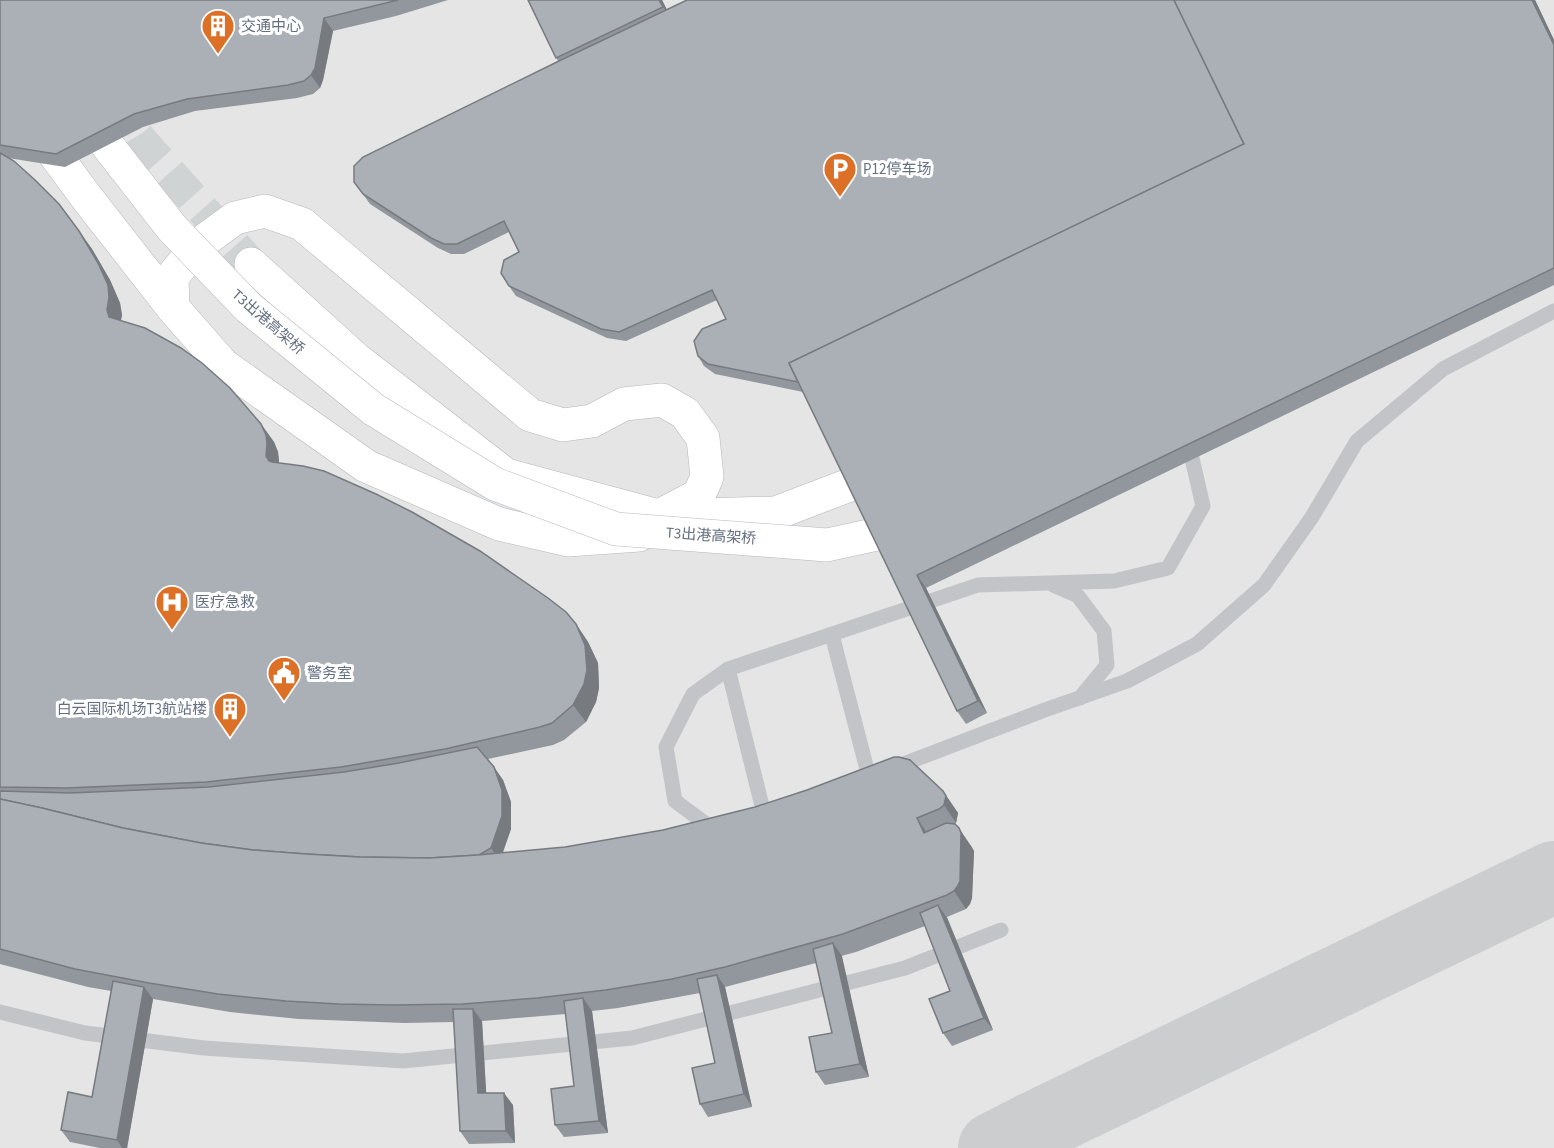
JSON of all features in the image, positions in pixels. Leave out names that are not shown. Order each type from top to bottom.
[{"type":"main road","points":[[0,60],[33,125],[173,308],[223,365],[366,466],[499,524],[568,540],[683,532],[751,514]]},
{"type":"main road","name":"T3出港高架桥","points":[[71,85],[101,137],[172,228],[249,308],[373,410],[495,484],[616,529],[827,545],[937,521]]},
{"type":"main road","points":[[173,308],[172,277],[198,245],[235,218],[265,211],[302,224],[530,415],[563,425],[592,421],[624,404],[662,400],[686,413],[703,438],[707,477],[699,495],[658,516]]},
{"type":"main road","points":[[251,264],[356,359],[506,475],[658,516],[776,513],[921,458]]},
{"type":"lane","points":[[832,635],[864,779],[1127,681],[1197,644],[1264,585],[1312,517],[1357,441],[1443,369],[1554,311]]},
{"type":"lane","points":[[732,830],[721,835],[675,801],[666,747],[693,694],[728,669],[978,585],[1114,581],[1168,568],[1203,506],[1191,454],[1165,426]]},
{"type":"lane","points":[[1048,583],[1077,596],[1104,631],[1107,665],[1080,698]]},
{"type":"lane","points":[[728,669],[765,818]]},
{"type":"lane","points":[[0,1012],[85,1033],[204,1048],[403,1061],[632,1038],[905,968],[1001,930]]},
{"type":"shaded area","points":[[0,0],[1554,0],[1554,1148],[0,1148]]},
{"type":"building","points":[[0,0],[398,0],[324,18],[315,68],[304,81],[187,99],[134,114],[56,154],[0,145]]},
{"type":"building","points":[[528,0],[659,0],[663,7],[556,58]]},
{"type":"building","name":"P12停车场","points":[[687,0],[1174,0],[1244,144],[789,363],[798,382],[708,364],[698,356],[694,341],[702,329],[726,319],[712,290],[619,332],[601,329],[509,286],[501,273],[504,260],[519,252],[504,221],[457,244],[444,244],[363,194],[354,182],[354,166],[363,157]]},
{"type":"building","points":[[1174,0],[1532,0],[1554,45],[1554,268],[917,575],[978,701],[957,711],[789,363],[1244,144]]},
{"type":"building","points":[[0,153],[14,161],[35,180],[59,204],[79,231],[108,285],[109,317],[145,328],[181,348],[230,388],[261,424],[266,435],[266,456],[269,461],[324,471],[412,512],[480,551],[566,612],[576,624],[585,645],[587,670],[584,684],[573,705],[552,723],[540,727],[445,749],[341,767],[206,782],[67,788],[0,787]]},
{"type":"building","points":[[477,747],[494,767],[502,790],[502,816],[491,848],[479,855],[429,858],[360,857],[253,850],[123,828],[0,799],[0,791],[70,793],[209,787],[344,772]]},
{"type":"building","points":[[894,757],[910,760],[946,796],[944,805],[939,809],[917,818],[924,833],[946,823],[955,824],[959,828],[961,833],[960,881],[954,891],[843,934],[725,967],[672,979],[606,990],[463,1004],[339,1004],[218,994],[149,983],[75,969],[0,949],[0,799],[123,828],[201,843],[306,854],[429,858],[565,847],[663,830],[755,807]]},
{"type":"building","points":[[938,905],[984,1018],[943,1033],[929,999],[950,991],[920,913]]},
{"type":"building","points":[[833,943],[860,1064],[816,1072],[809,1037],[832,1033],[813,949]]},
{"type":"building","points":[[717,975],[744,1094],[700,1104],[692,1068],[715,1063],[697,979]]},
{"type":"building","points":[[113,981],[144,987],[117,1140],[61,1130],[68,1092],[92,1097]]},
{"type":"building","points":[[583,998],[599,1121],[555,1125],[551,1089],[574,1086],[564,1001]]},
{"type":"building","points":[[453,1009],[473,1009],[478,1093],[504,1093],[506,1131],[460,1131]]},
{"type":"taxiway","points":[[994,1148],[1554,877]]},
{"type":"tunnel","points":[[112,94],[138,137],[251,264]]},
{"type":"place","name":"交通中心","points":[[218,55]]},
{"type":"place","name":"P12停车场","points":[[840,198]]},
{"type":"place","name":"医疗急救","points":[[172,631]]},
{"type":"place","name":"警务室","points":[[284,702]]},
{"type":"place","name":"白云国际机场T3航站楼","points":[[230,738]]}]
